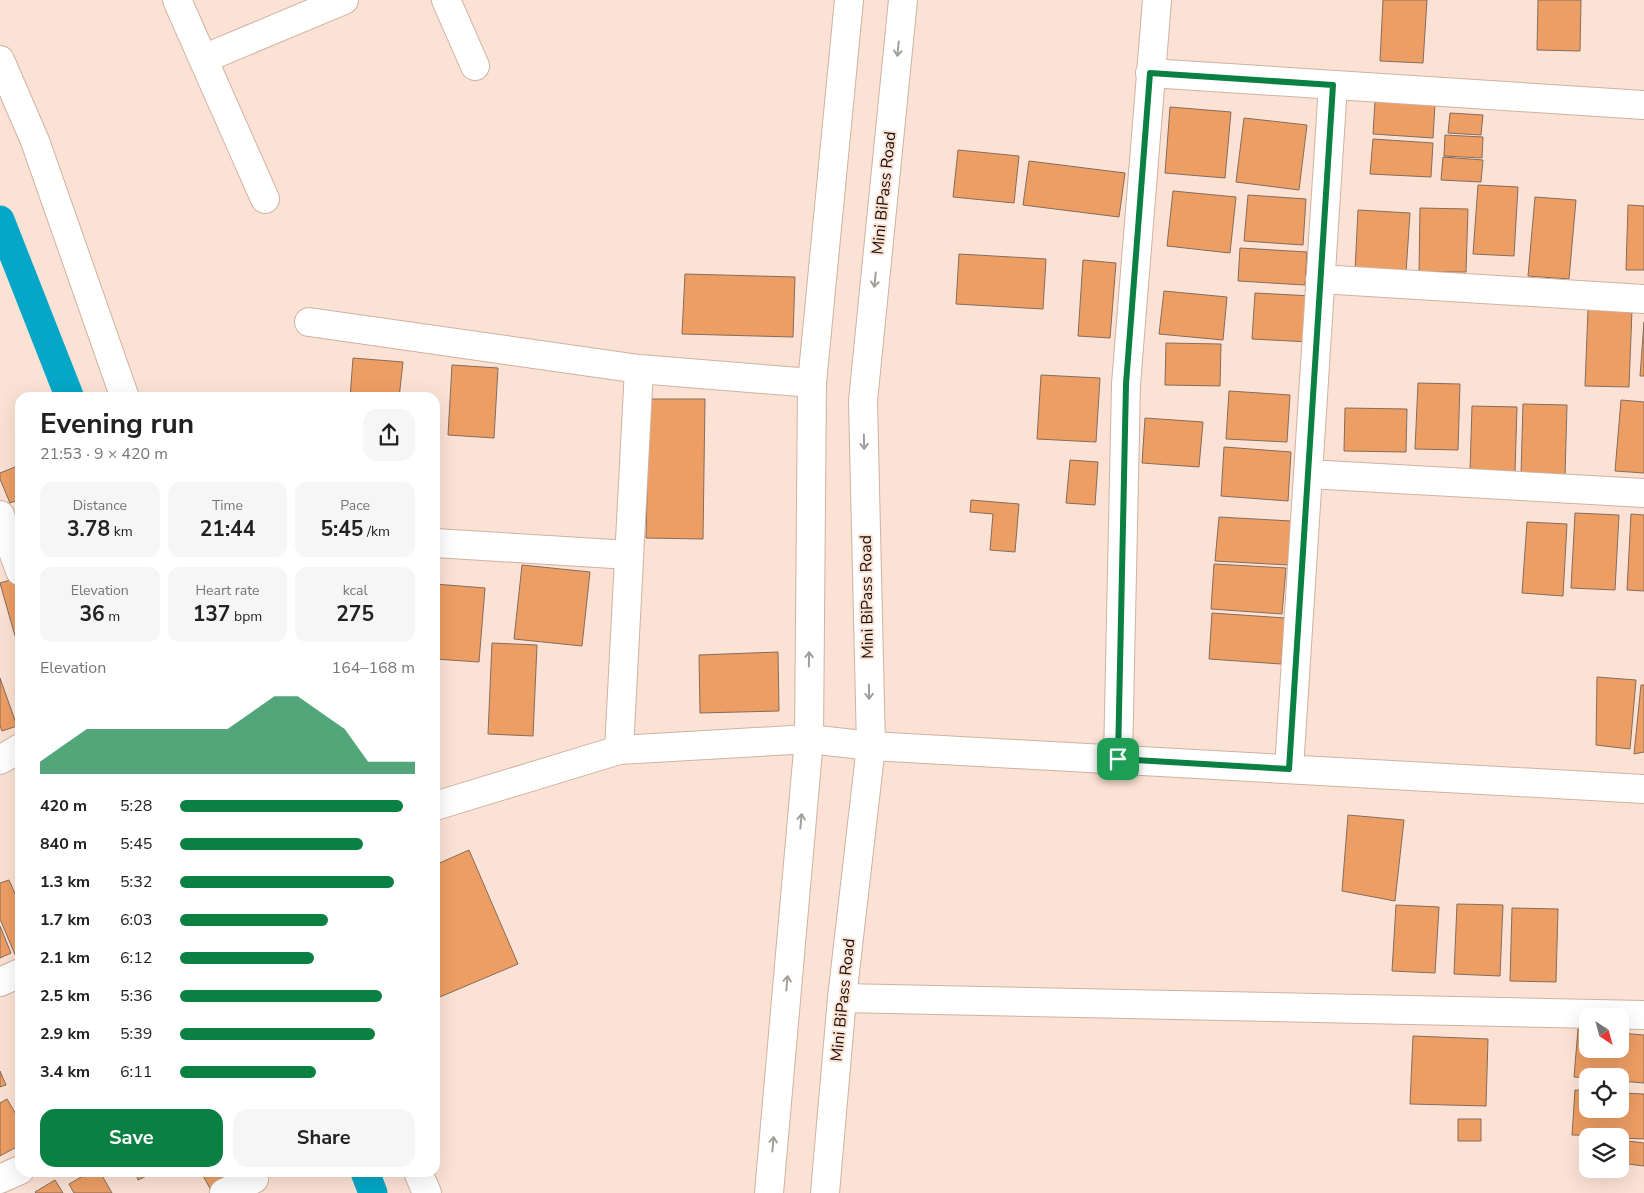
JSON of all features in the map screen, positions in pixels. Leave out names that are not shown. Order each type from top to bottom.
[{"type":"street","points":[[178,0],[264,199]]},
{"type":"street","points":[[203,59],[344,0]]},
{"type":"street","points":[[446,0],[475,66]]},
{"type":"street","points":[[768,1193],[808,739],[812,383],[849,0]]},
{"type":"street","name":"Mini BiPass Road","points":[[825,1193],[842,998],[870,746],[864,401],[903,0]]},
{"type":"street","points":[[1118,759],[1126,384],[1157,0]]},
{"type":"street","points":[[0,60],[35,141],[123,392]]},
{"type":"street","points":[[1150,73],[1644,104]]},
{"type":"street","points":[[1289,769],[1333,85]]},
{"type":"street","points":[[1320,279],[1644,298]]},
{"type":"street","points":[[309,322],[639,369],[812,383]]},
{"type":"street","points":[[619,750],[639,369]]},
{"type":"street","points":[[1308,474],[1644,493]]},
{"type":"street","points":[[0,515],[11,558]]},
{"type":"street","points":[[440,542],[629,555]]},
{"type":"street","points":[[440,804],[619,750],[808,739],[870,746],[1644,789]]},
{"type":"street","points":[[0,760],[15,751]]},
{"type":"street","points":[[0,982],[15,975]]},
{"type":"street","points":[[842,998],[1644,1015]]},
{"type":"street","points":[[0,1179],[15,1172]]},
{"type":"street","points":[[420,1177],[427,1193]]},
{"type":"street","points":[[224,1193],[255,1181]]},
{"type":"building","points":[[1383,0],[1427,0],[1423,63],[1380,61]]},
{"type":"building","points":[[1538,0],[1581,0],[1580,51],[1537,50]]},
{"type":"building","points":[[1375,101],[1435,104],[1433,138],[1373,134]]},
{"type":"building","points":[[1170,107],[1231,112],[1225,178],[1165,173]]},
{"type":"building","points":[[1450,113],[1483,115],[1481,135],[1448,133]]},
{"type":"building","points":[[1244,118],[1307,125],[1299,190],[1236,182]]},
{"type":"building","points":[[1445,135],[1483,137],[1482,158],[1444,156]]},
{"type":"building","points":[[1373,139],[1433,143],[1431,177],[1370,174]]},
{"type":"building","points":[[958,150],[1019,156],[1014,203],[953,197]]},
{"type":"building","points":[[1443,157],[1483,160],[1481,182],[1441,180]]},
{"type":"building","points":[[1029,161],[1125,173],[1119,217],[1023,205]]},
{"type":"building","points":[[1478,185],[1518,187],[1514,256],[1473,254]]},
{"type":"building","points":[[1173,191],[1236,197],[1230,253],[1167,246]]},
{"type":"building","points":[[1248,195],[1306,199],[1303,245],[1244,241]]},
{"type":"building","points":[[1535,197],[1576,200],[1569,279],[1528,276]]},
{"type":"building","points":[[1628,205],[1644,206],[1644,270],[1626,270]]},
{"type":"building","points":[[1420,208],[1468,209],[1466,272],[1419,272]]},
{"type":"building","points":[[1358,210],[1410,213],[1406,273],[1355,271]]},
{"type":"building","points":[[1240,248],[1307,252],[1305,285],[1238,281]]},
{"type":"building","points":[[959,254],[1046,259],[1043,309],[956,304]]},
{"type":"building","points":[[1083,260],[1116,263],[1110,338],[1078,336]]},
{"type":"building","points":[[685,274],[795,277],[793,337],[682,334]]},
{"type":"building","points":[[1164,291],[1227,297],[1223,340],[1159,334]]},
{"type":"building","points":[[1255,293],[1312,296],[1309,342],[1252,339]]},
{"type":"building","points":[[1588,309],[1632,310],[1629,387],[1585,386]]},
{"type":"building","points":[[1644,322],[1644,376],[1640,376]]},
{"type":"building","points":[[1166,343],[1221,344],[1220,386],[1165,385]]},
{"type":"building","points":[[353,358],[403,362],[400,392],[350,392]]},
{"type":"building","points":[[452,365],[498,368],[494,438],[448,435]]},
{"type":"building","points":[[1041,375],[1100,378],[1096,442],[1037,439]]},
{"type":"building","points":[[1418,383],[1460,384],[1458,450],[1415,449]]},
{"type":"building","points":[[1229,391],[1290,395],[1287,442],[1226,439]]},
{"type":"building","points":[[649,399],[705,399],[703,539],[646,538]]},
{"type":"building","points":[[1621,400],[1644,402],[1644,473],[1615,471]]},
{"type":"building","points":[[1523,404],[1567,405],[1565,476],[1521,475]]},
{"type":"building","points":[[1472,406],[1517,407],[1515,472],[1470,471]]},
{"type":"building","points":[[1345,408],[1407,409],[1406,452],[1344,451]]},
{"type":"building","points":[[1145,418],[1203,422],[1199,467],[1142,463]]},
{"type":"building","points":[[1224,447],[1291,452],[1288,501],[1221,496]]},
{"type":"building","points":[[1070,460],[1098,462],[1095,505],[1066,503]]},
{"type":"building","points":[[15,467],[15,501],[10,503],[0,479],[0,473]]},
{"type":"building","points":[[971,500],[1019,504],[1015,552],[990,550],[993,514],[970,512]]},
{"type":"building","points":[[1575,513],[1619,515],[1615,590],[1571,588]]},
{"type":"building","points":[[1631,514],[1644,515],[1644,591],[1627,590]]},
{"type":"building","points":[[1219,517],[1291,521],[1288,565],[1215,561]]},
{"type":"building","points":[[1527,522],[1567,524],[1563,596],[1522,593]]},
{"type":"building","points":[[1214,564],[1286,568],[1282,614],[1211,609]]},
{"type":"building","points":[[522,565],[590,572],[582,646],[514,639]]},
{"type":"building","points":[[15,579],[15,636],[0,583]]},
{"type":"building","points":[[440,584],[485,588],[479,662],[440,659]]},
{"type":"building","points":[[1212,613],[1285,618],[1281,664],[1209,659]]},
{"type":"building","points":[[492,643],[537,645],[533,736],[488,734]]},
{"type":"building","points":[[778,652],[779,711],[700,713],[699,655]]},
{"type":"building","points":[[1597,677],[1636,680],[1630,749],[1596,745]]},
{"type":"building","points":[[0,678],[15,720],[15,727],[2,731],[0,726]]},
{"type":"building","points":[[1641,685],[1644,685],[1644,752],[1634,754]]},
{"type":"building","points":[[1348,815],[1404,820],[1395,901],[1342,891]]},
{"type":"building","points":[[469,850],[518,964],[440,997],[440,863]]},
{"type":"building","points":[[9,880],[15,894],[15,955],[0,919],[0,883]]},
{"type":"building","points":[[1457,904],[1503,905],[1500,976],[1454,974]]},
{"type":"building","points":[[1396,905],[1439,907],[1435,973],[1392,971]]},
{"type":"building","points":[[1512,908],[1558,909],[1556,982],[1510,981]]},
{"type":"building","points":[[0,926],[11,953],[0,958]]},
{"type":"building","points":[[1578,1029],[1579,1058],[1629,1058],[1629,1034],[1644,1035],[1644,1083],[1629,1082],[1629,1068],[1579,1068],[1579,1077],[1574,1077]]},
{"type":"building","points":[[1413,1036],[1488,1039],[1486,1106],[1410,1104]]},
{"type":"building","points":[[0,1071],[6,1085],[0,1087]]},
{"type":"building","points":[[1575,1090],[1579,1090],[1579,1118],[1629,1118],[1629,1093],[1644,1094],[1644,1139],[1629,1138],[1629,1128],[1579,1128],[1579,1135],[1572,1135]]},
{"type":"building","points":[[7,1099],[15,1113],[15,1148],[0,1156],[0,1103]]},
{"type":"building","points":[[1458,1119],[1481,1119],[1481,1141],[1458,1141]]},
{"type":"building","points":[[1629,1141],[1644,1143],[1644,1166],[1629,1164]]},
{"type":"building","points":[[81,1177],[103,1177],[112,1193],[74,1193],[69,1184]]},
{"type":"building","points":[[204,1177],[236,1177],[236,1178],[212,1192]]},
{"type":"building","points":[[55,1180],[63,1193],[35,1192]]},
{"type":"waterway","points":[[0,220],[68,392]]},
{"type":"waterway","points":[[367,1177],[373,1193]]},
{"type":"route","points":[[1150,73],[1333,85],[1289,769],[1118,759],[1126,384],[1150,73]]}]
